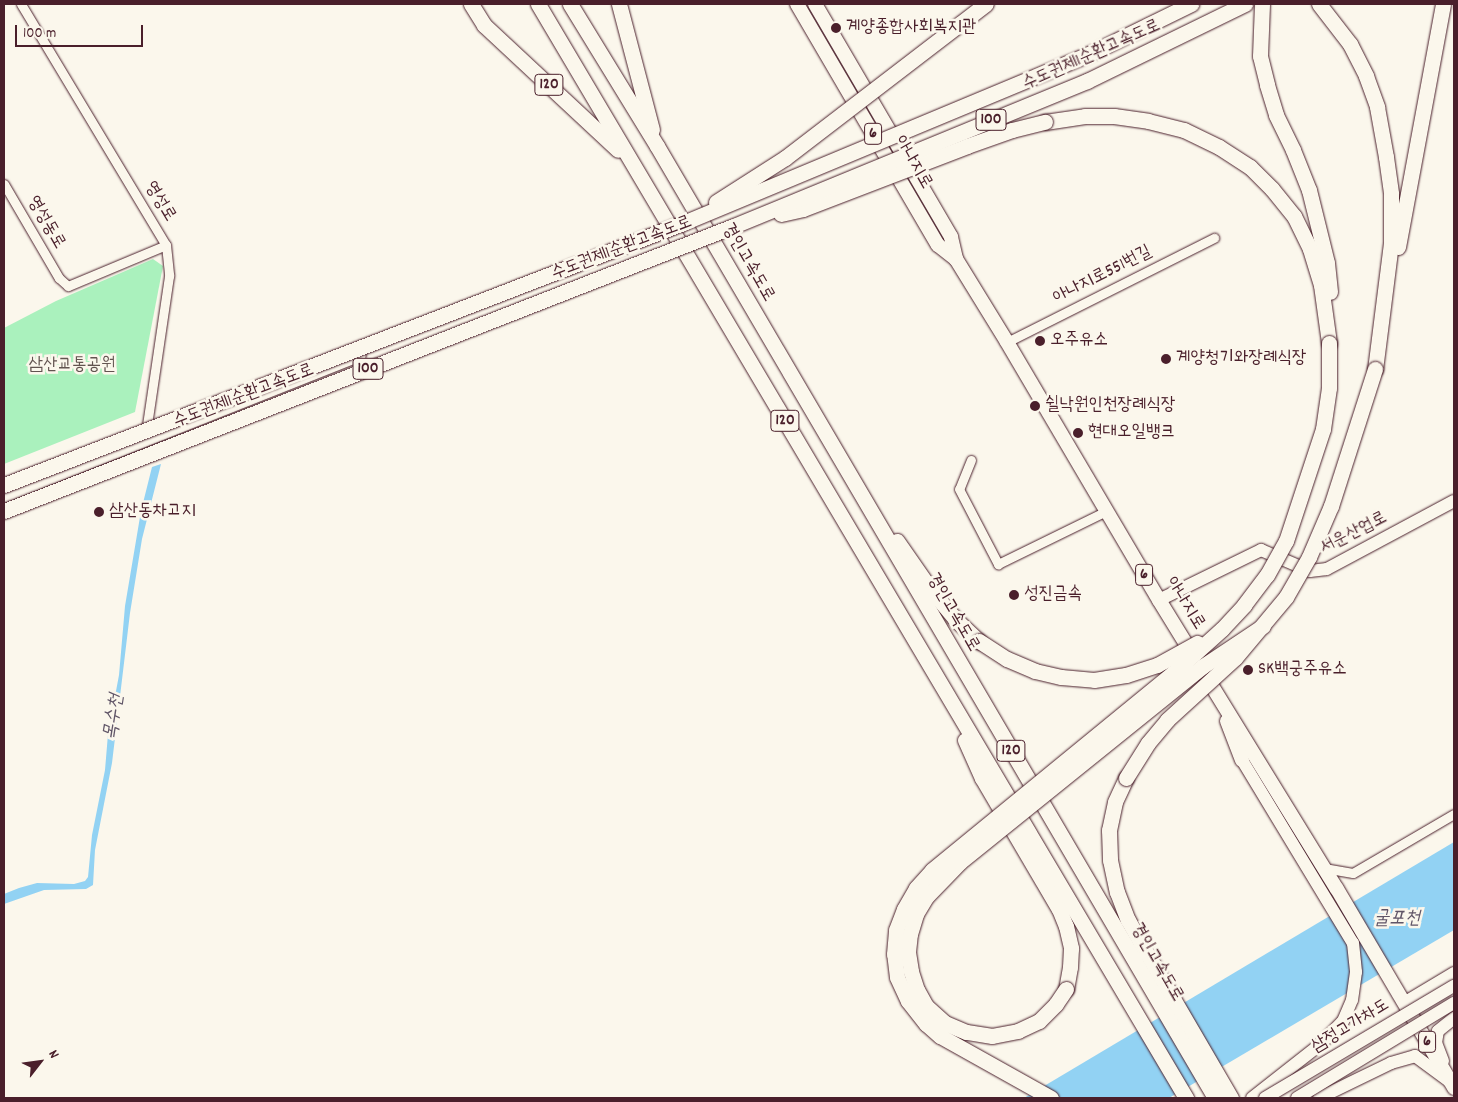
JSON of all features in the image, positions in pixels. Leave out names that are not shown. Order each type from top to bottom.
[{"type":"highway","name":"120","points":[[471,4],[484,25],[631,162]]},
{"type":"highway","name":"120","points":[[538,4],[1186,1098]]},
{"type":"highway","name":"경인고속도로","points":[[570,4],[657,146],[1215,1098]]},
{"type":"highway","name":"경인고속도로","points":[[619,4],[657,146]]},
{"type":"highway","points":[[683,223],[785,158],[986,4]]},
{"type":"highway","name":"수도권제1순환고속도로","points":[[4,485],[683,223],[1089,54],[1191,4]]},
{"type":"highway","name":"수도권제1순환고속도로","points":[[4,511],[731,227],[1088,81],[1245,4]]},
{"type":"highway","points":[[1051,1098],[940,1036],[920,1017],[908,1001],[897,977],[894,954],[896,930],[904,909],[916,888],[951,852],[1181,666],[1222,629],[1267,575],[1286,541],[1323,428],[1329,388],[1331,300],[1327,263],[1319,224],[1294,150],[1276,115],[1260,56],[1262,4]]},
{"type":"highway","points":[[1319,4],[1350,44],[1366,76],[1377,107],[1386,157],[1391,194],[1391,243],[1376,370]]},
{"type":"highway","points":[[1230,1094],[1128,920],[1117,892],[1110,860],[1109,830],[1115,802],[1126,778],[1148,743],[1167,720],[1235,658],[1286,597],[1309,557],[1331,506],[1376,370],[1443,4]]},
{"type":"highway","points":[[731,227],[803,209],[1012,130],[1045,122],[1085,116],[1114,116],[1148,121],[1184,130],[1219,148],[1250,167],[1272,189],[1294,216],[1310,250],[1321,285],[1329,343]]},
{"type":"highway","points":[[866,503],[904,548],[931,590],[955,619],[979,641],[1008,659],[1034,671],[1061,677],[1094,680],[1126,675],[1156,665],[1222,629]]},
{"type":"highway","points":[[939,679],[982,778],[1058,909],[1066,926],[1071,948],[1066,988],[1056,1004],[1039,1021],[1018,1031],[992,1036],[966,1032],[945,1023],[926,1006],[917,990],[908,952],[910,934],[916,914],[926,896],[960,862],[1203,666],[1263,626]]},
{"type":"main road","name":"아나지로","points":[[797,4],[938,245],[956,259]]},
{"type":"main road","name":"아나지로","points":[[815,4],[951,237],[956,259],[1159,600],[1337,889],[1404,1003]]},
{"type":"main road","points":[[1217,692],[1242,760]]},
{"type":"main road","name":"6","points":[[1404,1003],[1452,1085]]},
{"type":"street","name":"영성로","points":[[22,4],[166,245],[169,276],[144,442]]},
{"type":"street","name":"영성동로","points":[[4,184],[63,284],[72,285],[166,245]]},
{"type":"street","name":"아나지로551번길","points":[[1007,342],[1214,238]]},
{"type":"street","points":[[4,497],[360,355]]},
{"type":"street","points":[[971,460],[959,489],[998,564],[1106,511]]},
{"type":"street","name":"서운산업로","points":[[1159,600],[1261,550],[1310,570],[1327,569],[1454,501]]},
{"type":"street","points":[[1242,760],[1353,943],[1356,972],[1352,1000],[1343,1020],[1322,1043],[1252,1098]]},
{"type":"street","points":[[1324,868],[1353,873],[1454,814]]},
{"type":"street","points":[[1404,1003],[1454,973]]},
{"type":"street","name":"삼정고가차도","points":[[1265,1098],[1454,986]]},
{"type":"street","name":"삼정고가차도","points":[[1296,1098],[1454,1003]]},
{"type":"street","points":[[1452,1085],[1436,1043],[1438,1030],[1454,1018]]},
{"type":"street","points":[[1319,1098],[1391,1063],[1415,1056],[1452,1085]]},
{"type":"green space","name":"삼산교통공원","points":[[153,259],[163,266],[135,412],[4,464],[4,328],[56,301]]},
{"type":"water","name":"목수천","points":[[161,464],[142,539],[130,613],[112,763],[95,850],[93,885],[86,889],[44,890],[4,904],[4,894],[19,888],[37,883],[74,884],[85,881],[88,877],[92,835],[105,770],[108,734],[119,675],[125,606],[141,511],[152,467]]},
{"type":"water","name":"굴포천","points":[[1454,842],[1454,930],[1169,1098],[1024,1098]]},
{"type":"place","name":"계양종합사회복지관","points":[[836,28]]},
{"type":"place","name":"오주유소","points":[[1040,341]]},
{"type":"place","name":"계양청기와장례식장","points":[[1166,359]]},
{"type":"place","name":"쉴낙원인천장례식장","points":[[1035,406]]},
{"type":"place","name":"현대오일뱅크","points":[[1078,433]]},
{"type":"place","name":"삼산동차고지","points":[[99,512]]},
{"type":"place","name":"성진금속","points":[[1014,595]]},
{"type":"place","name":"SK백궁주유소","points":[[1248,670]]}]
